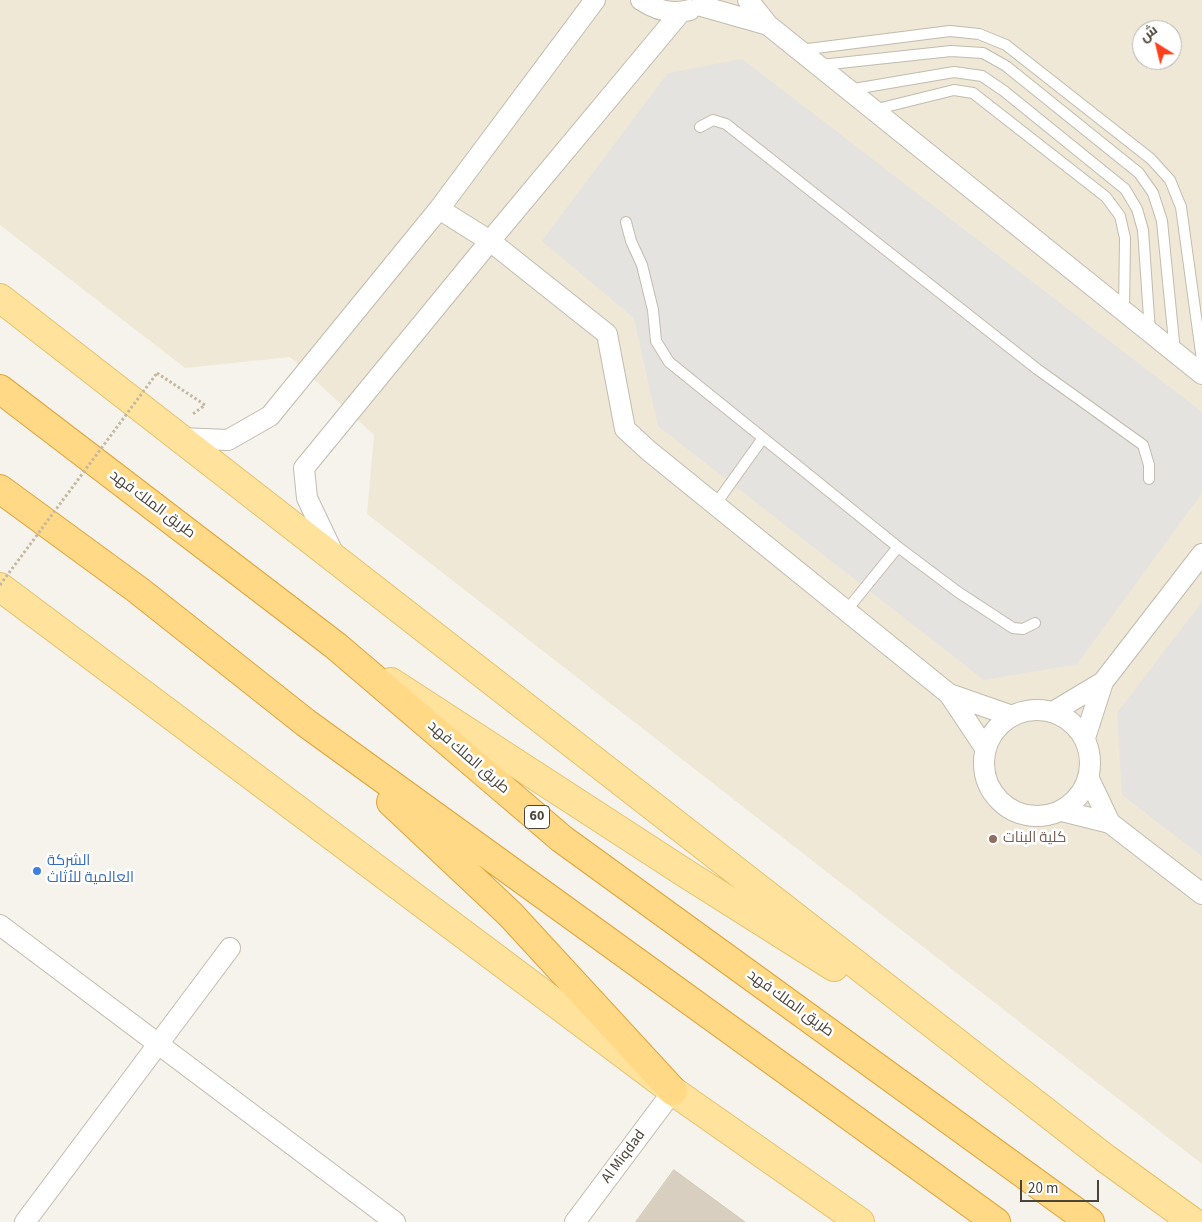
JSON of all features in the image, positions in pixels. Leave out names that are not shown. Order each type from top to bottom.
[{"type":"highway","name":"طريق الملك فهد","points":[[0,389],[336,646],[562,838],[1090,1222]]},
{"type":"highway","points":[[0,489],[138,590],[306,723],[996,1222]]},
{"type":"highway","points":[[306,723],[510,914],[673,1091]]},
{"type":"main road","points":[[0,298],[1105,1158],[1194,1222]]},
{"type":"main road","points":[[0,586],[673,1091],[860,1222]]},
{"type":"main road","points":[[336,646],[686,873],[971,1053]]},
{"type":"street","points":[[175,434],[228,440],[270,416],[439,209],[595,0]]},
{"type":"street","points":[[641,0],[660,10],[680,12],[705,3],[768,25]]},
{"type":"street","points":[[748,0],[768,25],[816,65],[1202,374]]},
{"type":"street","points":[[337,561],[307,498],[304,468],[680,12]]},
{"type":"street","points":[[439,209],[490,241],[607,334],[625,429],[715,505],[949,694],[985,748]]},
{"type":"street","points":[[1085,738],[1103,682],[1202,554]]},
{"type":"street","points":[[1053,712],[1103,682]]},
{"type":"street","points":[[949,694],[1012,716]]},
{"type":"street","points":[[1032,710],[1053,712],[1072,722],[1085,738],[1090,758],[1088,779],[1078,798],[1062,811],[1042,817],[1021,815],[1002,805],[989,789],[983,768],[985,748],[995,729],[1012,716],[1032,710]]},
{"type":"street","points":[[1088,779],[1110,823]]},
{"type":"street","points":[[1062,811],[1110,823],[1202,894]]},
{"type":"street","points":[[0,925],[396,1222]]},
{"type":"street","points":[[25,1222],[230,948]]},
{"type":"street","name":"Al Miqdad","points":[[575,1222],[673,1091]]},
{"type":"lane","points":[[798,50],[950,31],[979,34],[1006,45],[1151,159],[1170,180],[1181,207],[1202,360]]},
{"type":"lane","points":[[816,65],[951,51],[983,53],[1006,66],[1139,173],[1153,193],[1162,221],[1175,353]]},
{"type":"lane","points":[[847,90],[954,72],[982,76],[1004,91],[1125,189],[1137,209],[1143,230],[1150,333]]},
{"type":"lane","points":[[872,110],[954,90],[973,93],[1106,197],[1120,216],[1125,238],[1124,312]]},
{"type":"lane","points":[[700,127],[713,120],[726,124],[1037,370],[1143,445],[1149,465],[1149,479]]},
{"type":"lane","points":[[626,222],[631,241],[642,265],[653,310],[656,341],[669,362],[898,547],[958,592],[1013,628],[1023,628],[1035,624]]},
{"type":"lane","points":[[715,505],[763,438]]},
{"type":"lane","points":[[846,611],[898,547]]},
{"type":"path","points":[[0,586],[157,373],[205,405],[175,434]]},
{"type":"shaded area","name":"كلية البنات","points":[[0,0],[1202,0],[1202,1164],[367,514],[374,435],[290,357],[185,368],[0,225]]},
{"type":"shaded area","points":[[742,59],[1202,412],[1202,493],[1077,664],[984,680],[658,426],[634,318],[542,241],[668,73]]},
{"type":"shaded area","points":[[1202,602],[1202,856],[1122,795],[1117,713]]},
{"type":"building","points":[[674,1170],[745,1222],[636,1222]]},
{"type":"place","name":"كلية البنات","points":[[993,839]]},
{"type":"place","name":"الشركة العالمية للأثاث","points":[[37,871]]}]
